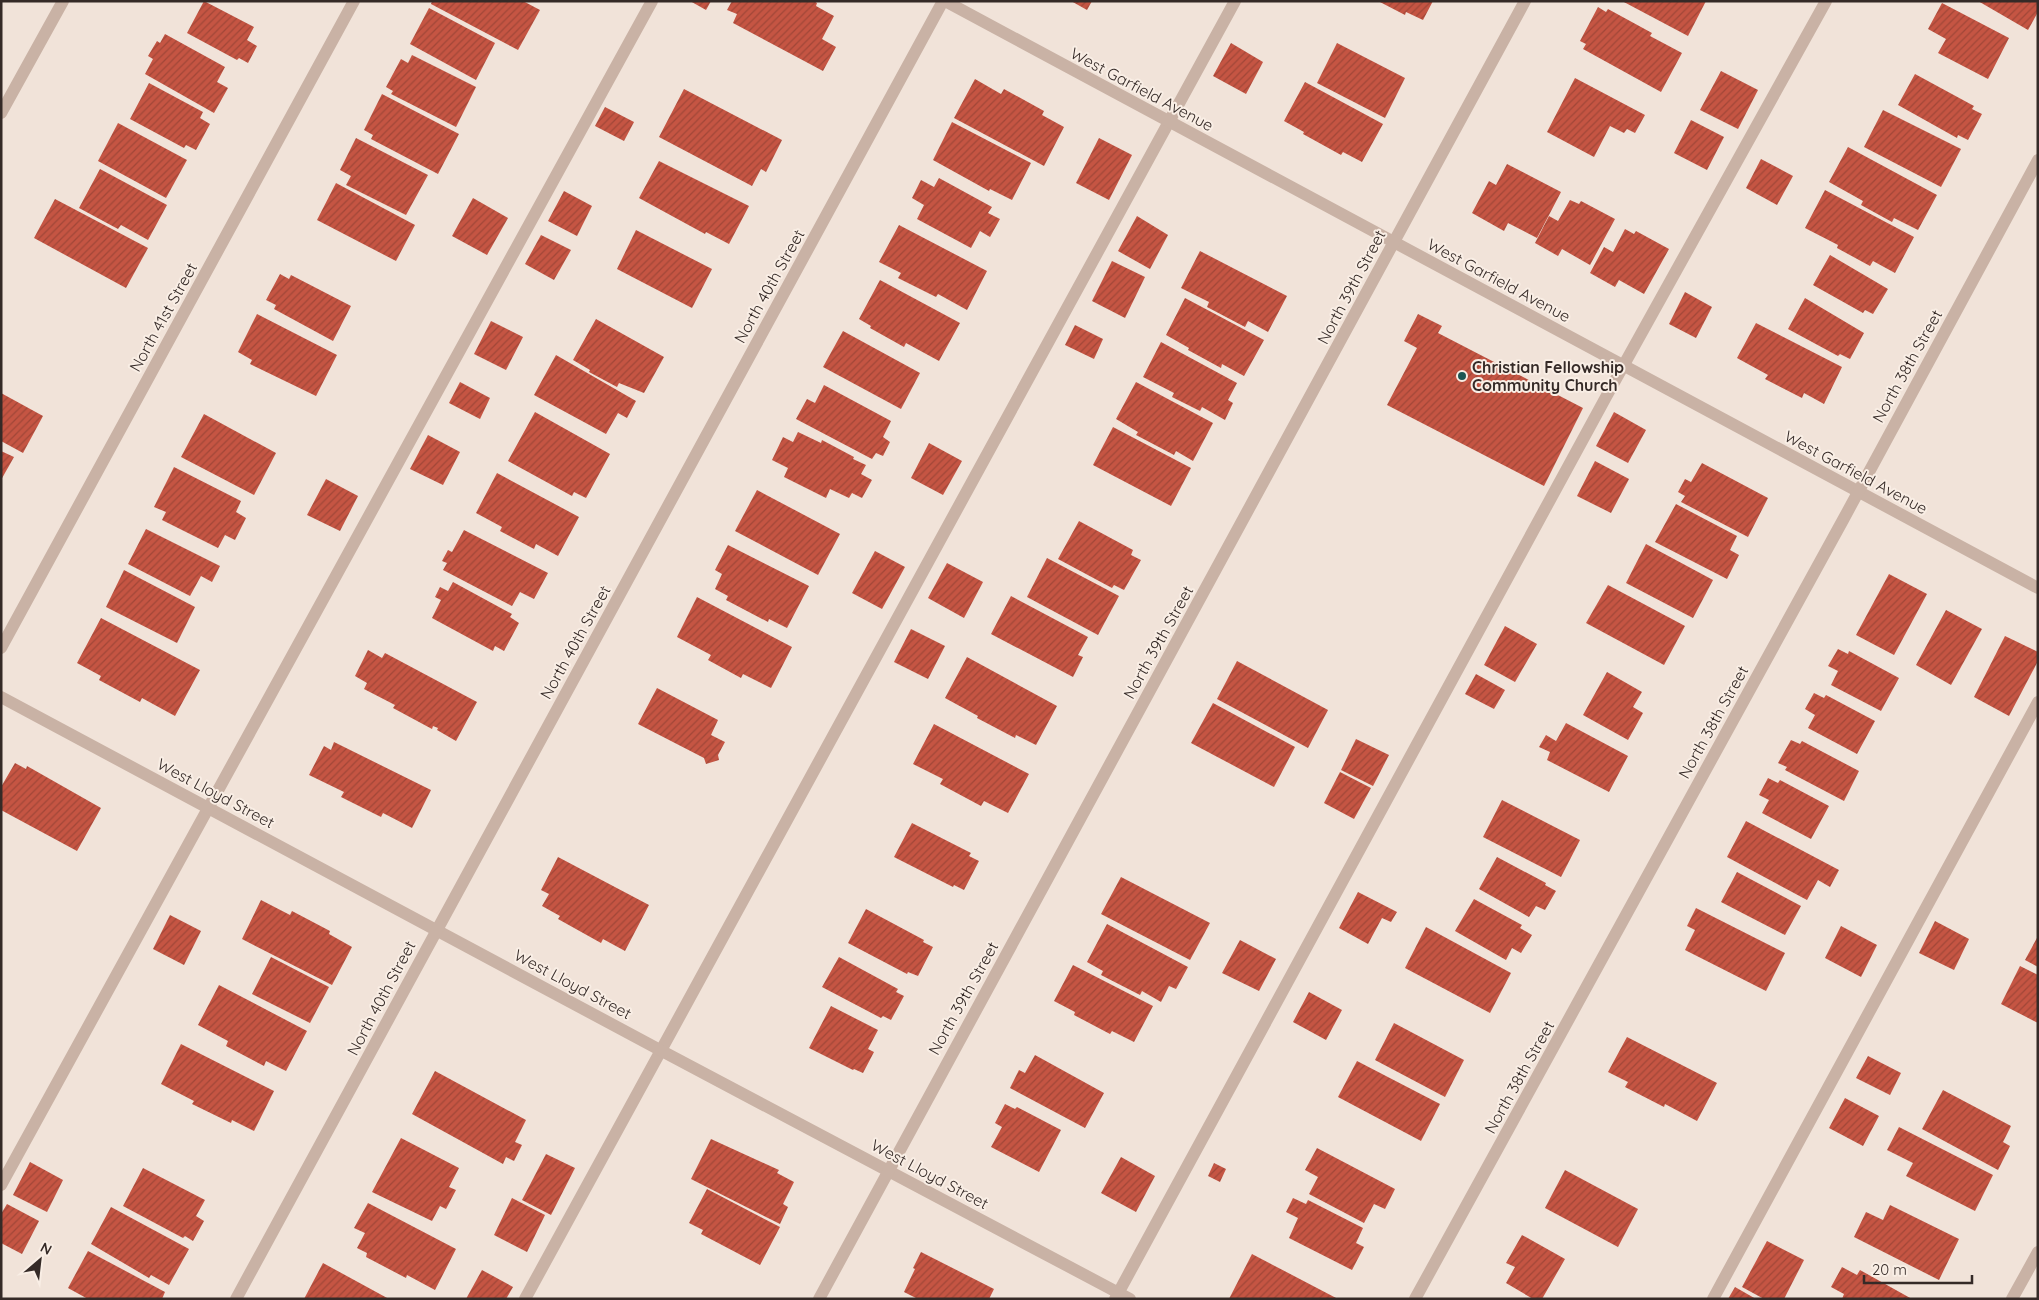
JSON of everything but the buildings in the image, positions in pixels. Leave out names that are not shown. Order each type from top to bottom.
[{"type":"street","points":[[1,113],[64,1]]},
{"type":"street","name":"North 41st Street","points":[[1,648],[354,1]]},
{"type":"street","points":[[1,1185],[207,807],[340,571],[652,1]]},
{"type":"street","name":"West Garfield Avenue","points":[[944,1],[2038,588]]},
{"type":"street","name":"North 40th Street","points":[[236,1299],[944,1]]},
{"type":"street","points":[[526,1299],[660,1050],[1235,1]]},
{"type":"street","name":"North 39th Street","points":[[819,1299],[887,1170],[1293,430],[1524,1]]},
{"type":"street","points":[[1116,1296],[1624,366],[1826,1]]},
{"type":"street","name":"North 38th Street","points":[[1416,1299],[2038,160]]},
{"type":"street","name":"West Lloyd Street","points":[[1,697],[887,1170],[1116,1296],[1130,1299]]},
{"type":"street","points":[[1713,1299],[2038,702]]},
{"type":"street","points":[[2012,1299],[2038,1252]]},
{"type":"place","name":"Christian Fellowship Community Church","points":[[1462,376]]}]
